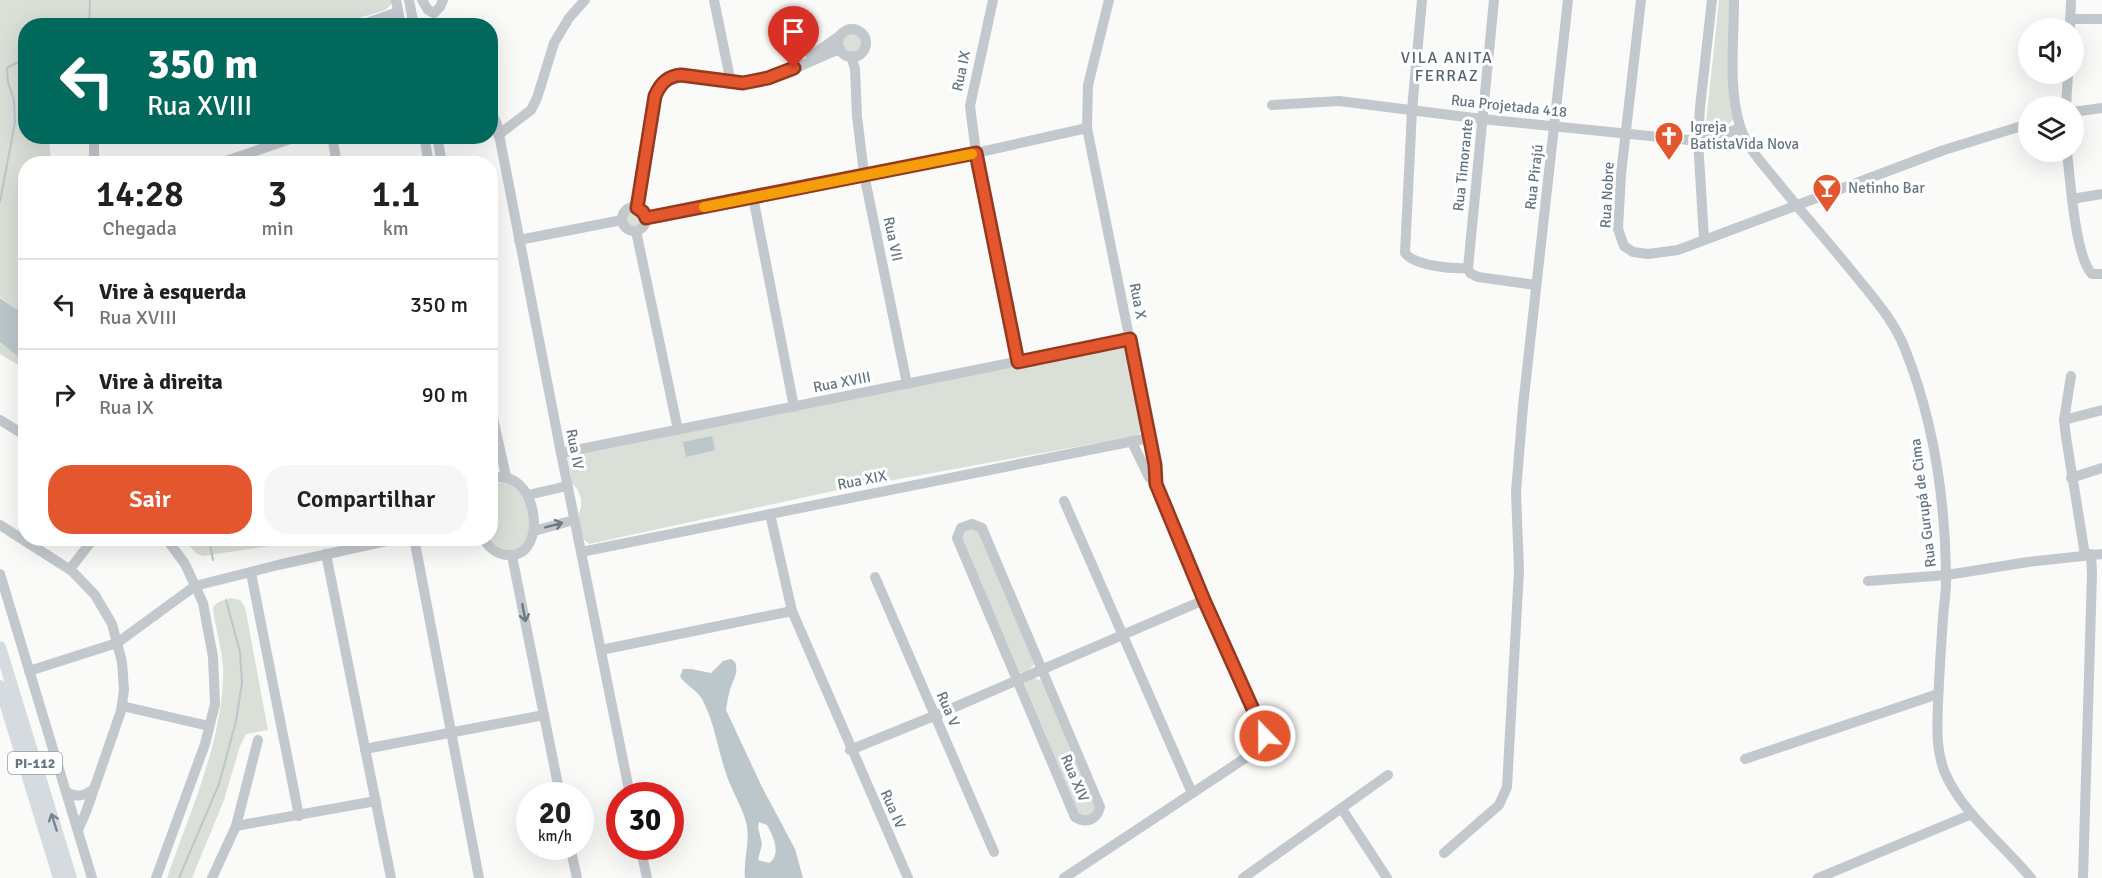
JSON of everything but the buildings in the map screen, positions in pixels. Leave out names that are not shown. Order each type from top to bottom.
[{"type":"main road","name":"PI-112","points":[[0,647],[71,878]]},
{"type":"main road","name":"PI-112","points":[[0,686],[59,878]]},
{"type":"street","points":[[396,0],[400,18]]},
{"type":"street","points":[[409,0],[413,18]]},
{"type":"street","points":[[422,0],[428,10],[434,13]]},
{"type":"street","points":[[434,13],[443,0]]},
{"type":"street","points":[[498,135],[531,110],[554,44],[569,18],[585,0]]},
{"type":"street","points":[[714,0],[731,83]]},
{"type":"street","name":"Rua IX","points":[[993,0],[971,97],[971,115],[976,153],[1018,362]]},
{"type":"street","name":"Rua X","points":[[1064,878],[1244,759],[1262,746],[1265,736],[1204,600],[1156,484],[1130,339],[1087,128],[1088,85],[1108,0]]},
{"type":"street","points":[[1422,0],[1412,110],[1405,248],[1408,256],[1420,262],[1457,269],[1468,265],[1470,273],[1478,278],[1536,285]]},
{"type":"street","name":"Rua Timorante","points":[[1468,265],[1494,0]]},
{"type":"street","name":"Rua Pirajú","points":[[1444,853],[1499,805],[1507,788],[1519,582],[1516,492],[1536,285],[1568,0]]},
{"type":"street","name":"Rua Nobre","points":[[1641,0],[1617,223],[1624,246],[1638,254],[1659,254],[1678,250],[1795,204],[1944,150],[2018,127]]},
{"type":"street","points":[[1704,239],[1698,140],[1712,0]]},
{"type":"street","points":[[1734,0],[1734,88],[1740,128]]},
{"type":"street","points":[[2070,18],[2071,0]]},
{"type":"street","points":[[434,13],[435,18]]},
{"type":"street","points":[[2084,22],[2102,19]]},
{"type":"street","points":[[804,63],[820,48],[850,29],[861,32],[866,42],[856,98]]},
{"type":"street","points":[[842,34],[839,42],[840,49],[851,56],[857,56],[864,51]]},
{"type":"street","points":[[637,208],[655,96],[661,84],[673,76],[681,75],[731,83],[768,78],[840,49]]},
{"type":"street","points":[[851,56],[855,69],[856,98]]},
{"type":"street","name":"Rua VII","points":[[856,98],[856,116],[864,174],[907,384]]},
{"type":"street","name":"Rua Projetada 418","points":[[1272,105],[1339,101],[1482,119],[1698,140],[1717,137],[1740,128]]},
{"type":"street","points":[[2084,110],[2102,108]]},
{"type":"street","points":[[646,218],[976,153],[1087,128]]},
{"type":"street","name":"Rua Gurupá de Cima","points":[[1740,128],[1751,147],[1795,204],[1886,314],[1905,347],[1935,455],[1943,526],[1947,576],[1936,736],[1942,765],[1953,788],[1972,814],[2031,878]]},
{"type":"street","name":"Rua IV","points":[[498,135],[627,782]]},
{"type":"street","points":[[240,156],[276,144]]},
{"type":"street","points":[[2068,162],[2081,251],[2088,270],[2092,274],[2102,274]]},
{"type":"street","points":[[2072,199],[2102,194]]},
{"type":"street","points":[[753,197],[794,407]]},
{"type":"street","points":[[637,208],[646,218],[642,228],[636,231],[625,227],[622,220],[627,210],[637,208]]},
{"type":"street","points":[[519,240],[622,220]]},
{"type":"street","points":[[636,231],[678,430]]},
{"type":"street","name":"Rua XVIII","points":[[561,453],[1130,339]]},
{"type":"street","points":[[2071,376],[2064,420],[2071,478],[2092,554],[2083,878]]},
{"type":"street","points":[[2064,420],[2102,410]]},
{"type":"street","points":[[0,420],[18,431]]},
{"type":"street","name":"Rua XIX","points":[[581,552],[1149,438]]},
{"type":"street","points":[[498,440],[506,476]]},
{"type":"street","points":[[1132,441],[1149,477],[1156,484]]},
{"type":"street","points":[[2071,478],[2102,468]]},
{"type":"street","points":[[490,546],[502,555],[512,556],[528,547],[534,531],[533,512],[528,495],[516,480],[506,476],[498,478]]},
{"type":"street","points":[[528,495],[567,486]]},
{"type":"street","points":[[1064,501],[1192,793]]},
{"type":"street","name":"Rua IV","points":[[770,514],[792,611],[905,875]]},
{"type":"street","points":[[534,531],[574,520]]},
{"type":"street","points":[[0,525],[18,536]]},
{"type":"street","name":"Rua XIV","points":[[966,525],[977,525],[982,528],[1042,670],[1100,807],[1099,812],[1091,820],[1085,821],[1075,817],[1017,681],[957,538],[961,528],[966,525]]},
{"type":"street","points":[[0,537],[12,532]]},
{"type":"street","points":[[34,546],[70,569],[95,595],[112,624],[122,662],[124,690],[122,706],[78,830]]},
{"type":"street","points":[[70,569],[88,546]]},
{"type":"street","points":[[156,878],[205,744],[214,704],[213,657],[202,603],[185,564],[172,546]]},
{"type":"street","points":[[29,671],[117,643],[195,586],[363,546]]},
{"type":"street","points":[[416,546],[478,878]]},
{"type":"street","points":[[326,554],[391,878]]},
{"type":"street","points":[[1868,581],[1947,576],[2092,554]]},
{"type":"street","points":[[512,556],[557,782]]},
{"type":"street","points":[[251,573],[299,816]]},
{"type":"street","points":[[0,574],[92,878]]},
{"type":"street","name":"Rua V","points":[[875,577],[994,852]]},
{"type":"street","points":[[850,750],[1204,600]]},
{"type":"street","points":[[601,650],[792,611]]},
{"type":"street","points":[[1745,759],[1938,694]]},
{"type":"street","points":[[122,706],[209,726]]},
{"type":"street","points":[[365,749],[544,715]]},
{"type":"street","points":[[212,878],[236,826],[258,740]]},
{"type":"street","points":[[1246,877],[1388,775]]},
{"type":"street","points":[[66,792],[78,796],[86,795],[94,788]]},
{"type":"street","points":[[236,826],[376,801]]},
{"type":"street","points":[[1342,809],[1386,878]]},
{"type":"street","points":[[1818,878],[1972,814]]},
{"type":"street","points":[[573,860],[577,878]]},
{"type":"street","points":[[643,860],[647,878]]},
{"type":"shaded area","points":[[0,0],[392,0],[393,3],[385,10],[359,18],[18,18],[18,144],[50,144],[50,156],[18,156],[18,309],[0,297]]},
{"type":"shaded area","points":[[1719,0],[1733,0],[1735,116],[1726,125],[1705,133]]},
{"type":"shaded area","points":[[852,32],[860,35],[863,43],[860,51],[852,54],[844,51],[841,43],[844,35]]},
{"type":"shaded area","points":[[634,209],[641,212],[644,219],[641,226],[634,229],[627,226],[624,219],[627,212]]},
{"type":"shaded area","points":[[0,298],[18,309],[18,356],[0,342]]},
{"type":"shaded area","points":[[0,342],[18,356],[18,365],[0,354]]},
{"type":"shaded area","points":[[1121,344],[1126,348],[1142,427],[1136,436],[838,490],[589,544],[583,539],[578,517],[581,499],[572,483],[568,457]]},
{"type":"shaded area","points":[[712,436],[715,450],[686,457],[683,442]]},
{"type":"shaded area","points":[[510,482],[519,490],[528,506],[529,530],[519,547],[511,551],[498,546],[498,483]]},
{"type":"shaded area","points":[[974,529],[980,532],[1034,664],[1025,671],[1018,673],[962,537],[965,532]]},
{"type":"shaded area","points":[[190,546],[270,546],[202,556]]},
{"type":"shaded area","points":[[231,598],[240,600],[245,607],[268,730],[246,734],[240,746],[224,800],[192,878],[167,878],[210,756],[221,705],[223,661],[213,607],[218,602]]},
{"type":"shaded area","points":[[731,659],[735,662],[736,670],[726,710],[762,787],[795,849],[803,878],[745,878],[748,836],[744,815],[727,777],[706,707],[700,696],[680,676],[683,669],[711,673],[723,661]],"holes":[[[759,822],[767,825],[774,839],[776,850],[769,863],[758,860],[762,844]]]},
{"type":"shaded area","points":[[1034,678],[1041,681],[1095,808],[1090,816],[1080,816],[1024,683]]},
{"type":"waterway","points":[[89,18],[90,0]]},
{"type":"waterway","points":[[0,202],[15,122],[14,100],[8,82],[7,68],[18,62]]},
{"type":"waterway","points":[[210,546],[213,560]]},
{"type":"waterway","points":[[179,878],[219,784],[236,721],[242,683],[240,652],[226,600]]},
{"type":"slow traffic","points":[[704,207],[972,154]]},
{"type":"place","name":"Igreja BatistaVida Nova","points":[[1669,162]]},
{"type":"place","name":"Netinho Bar","points":[[1827,214]]},
{"type":"district","name":"VILA ANITA FERRAZ","points":[[1447,66]]},
{"type":"route","points":[[794,68],[768,78],[743,83],[681,75],[665,80],[655,96],[637,208],[641,209],[646,218],[976,153],[1018,362],[1130,339],[1155,465],[1156,484],[1204,600],[1265,736]]}]
